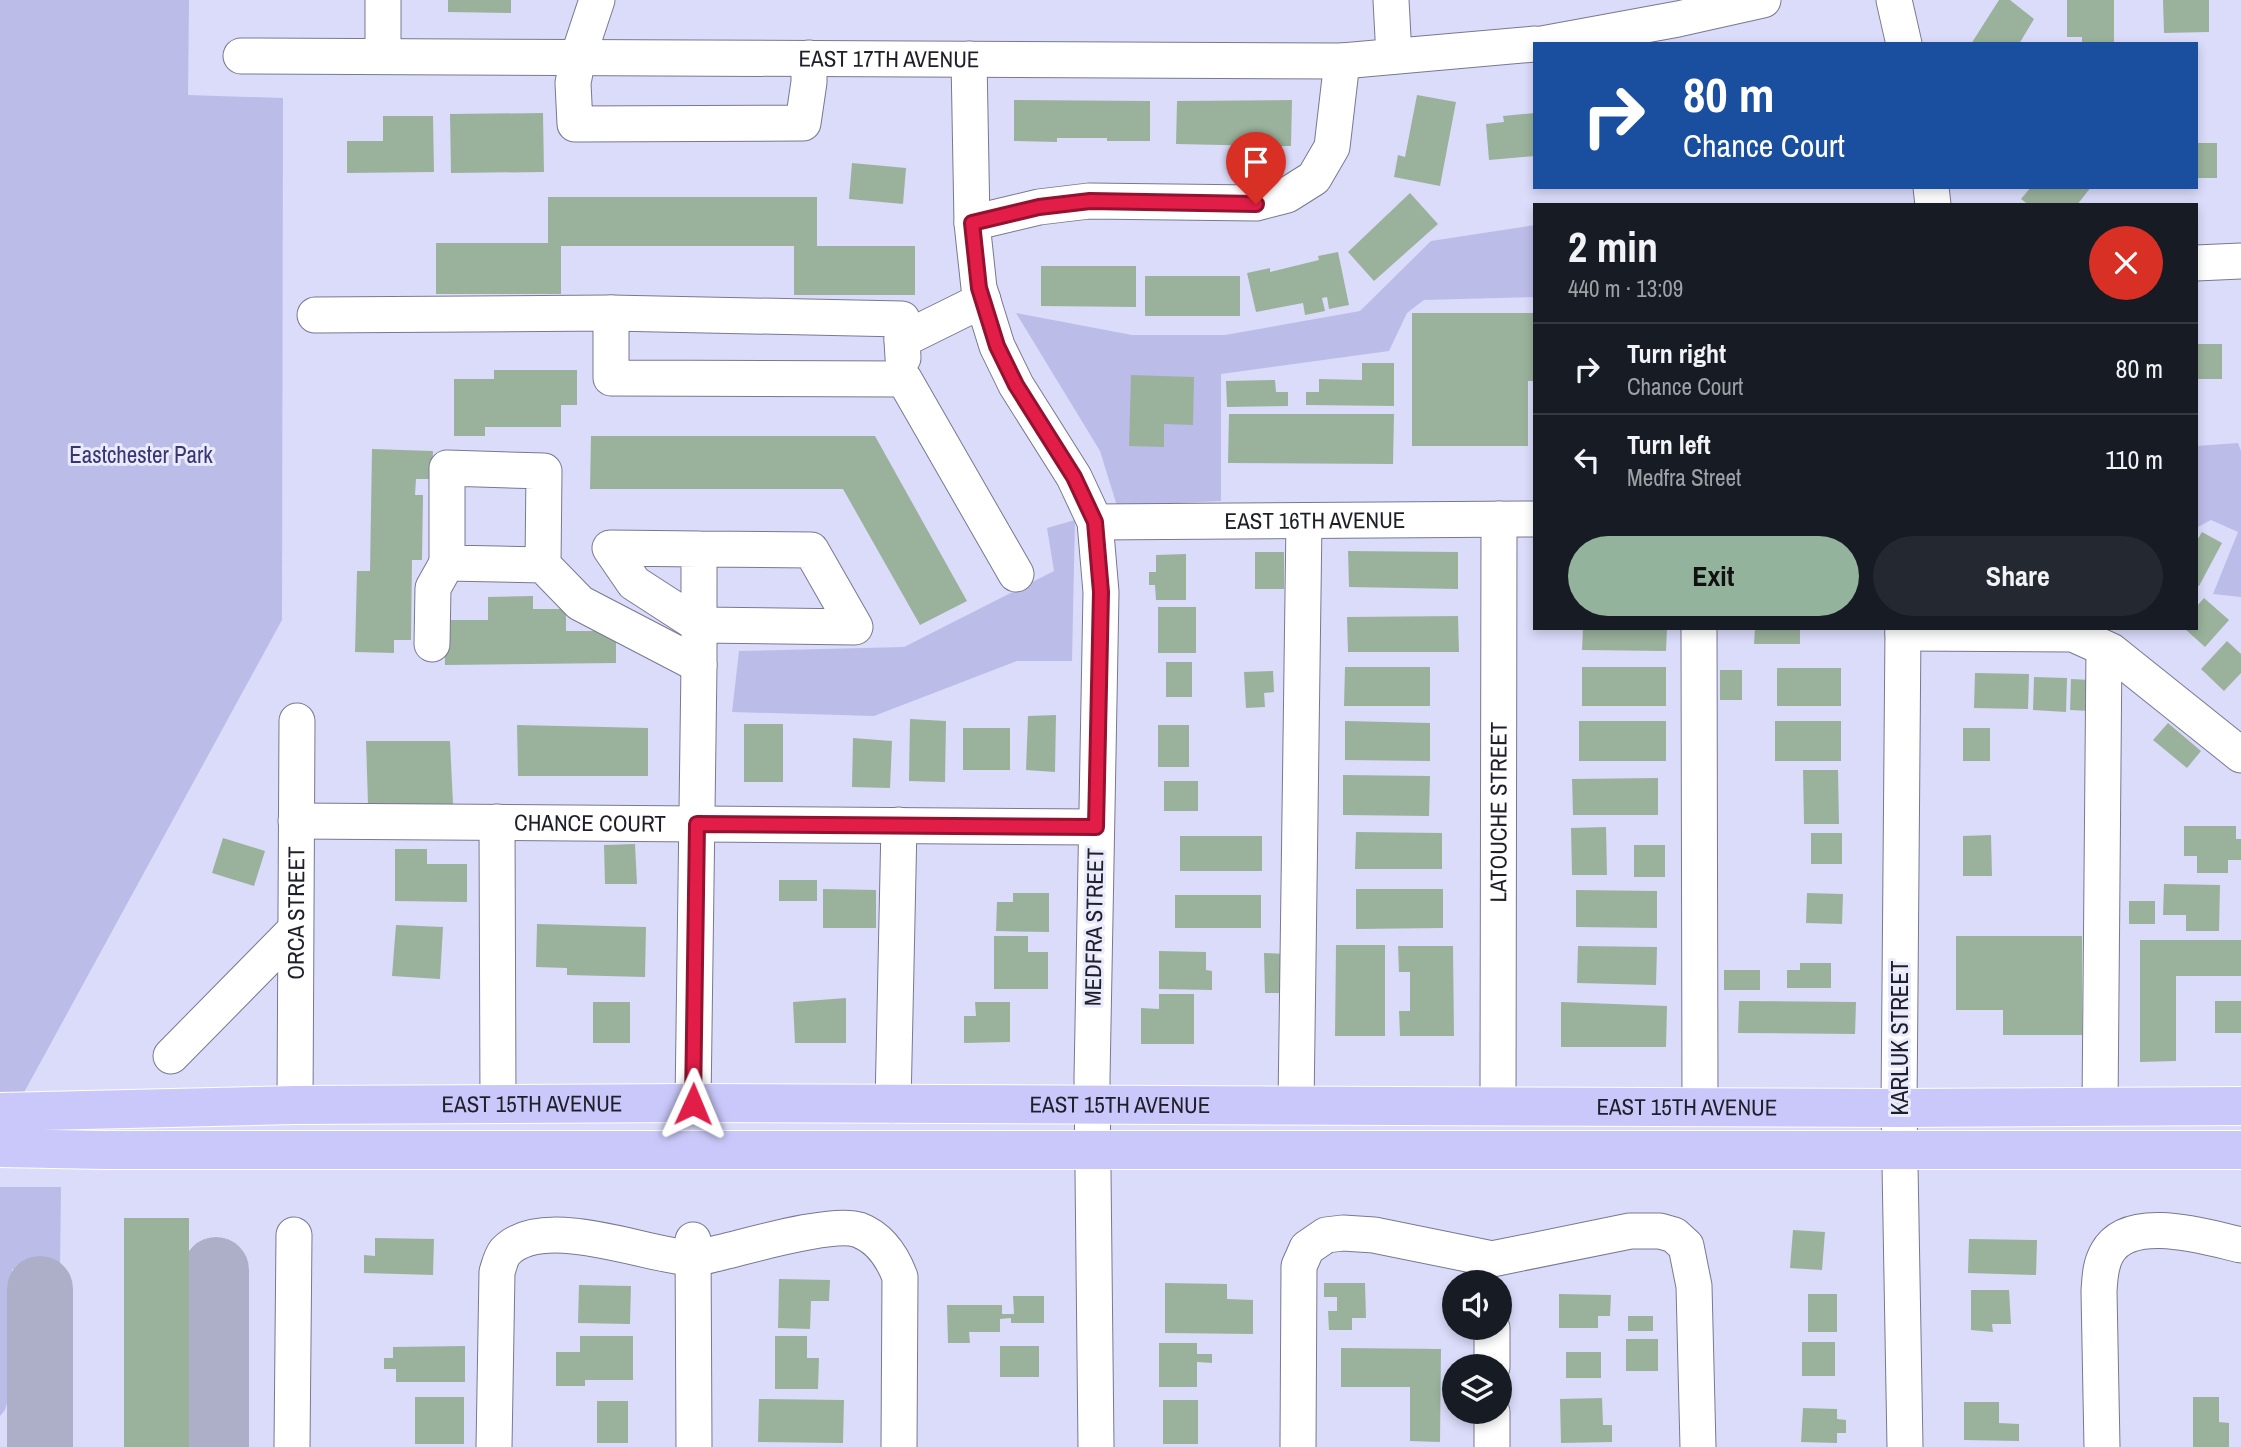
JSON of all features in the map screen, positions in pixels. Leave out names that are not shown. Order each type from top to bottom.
[{"type":"main road","name":"EAST 15TH AVENUE","points":[[0,1112],[295,1105],[498,1104],[1899,1108],[2241,1106]]},
{"type":"main road","name":"EAST 15TH AVENUE","points":[[0,1148],[2241,1150]]},
{"type":"street","points":[[383,0],[383,57]]},
{"type":"street","points":[[597,0],[573,83],[575,124],[803,123],[809,82],[809,58]]},
{"type":"street","points":[[1391,0],[1394,56]]},
{"type":"street","points":[[1550,42],[1676,9],[1763,0]]},
{"type":"street","points":[[1894,0],[1904,42]]},
{"type":"street","name":"EAST 17TH AVENUE","points":[[241,56],[1342,61],[1533,44]]},
{"type":"street","name":"MEDFRA STREET","points":[[969,59],[972,223],[979,288],[997,346],[1074,477],[1095,522],[1101,592],[1092,1106],[1096,1447]]},
{"type":"street","points":[[972,223],[1039,207],[1090,201],[1256,204],[1287,195],[1314,178],[1332,147],[1342,61]]},
{"type":"street","points":[[2198,263],[2241,261]]},
{"type":"street","points":[[902,340],[983,300]]},
{"type":"street","points":[[611,313],[611,378],[904,379]]},
{"type":"street","points":[[315,316],[611,313],[902,319],[904,379],[1016,574]]},
{"type":"street","points":[[432,644],[433,588],[447,563],[447,468],[544,471],[543,565]]},
{"type":"street","name":"EAST 16TH AVENUE","points":[[1095,522],[1533,519]]},
{"type":"street","name":"LATOUCHE STREET","points":[[1498,1105],[1499,520]]},
{"type":"street","points":[[1296,1105],[1304,521]]},
{"type":"street","points":[[611,548],[699,549],[811,550],[855,627],[699,625],[634,583],[611,548]]},
{"type":"street","points":[[693,1104],[699,549]]},
{"type":"street","points":[[447,563],[543,565],[580,603],[699,665]]},
{"type":"street","points":[[1699,630],[1700,1106]]},
{"type":"street","points":[[1903,630],[2073,634],[2111,652],[2241,755]]},
{"type":"street","name":"KARLUK STREET","points":[[1903,630],[1899,1108],[1905,1447]]},
{"type":"street","points":[[2100,1107],[2104,648]]},
{"type":"street","name":"ORCA STREET","points":[[295,1105],[297,721]]},
{"type":"street","name":"CHANCE COURT","points":[[296,821],[1096,827]]},
{"type":"street","points":[[496,822],[498,1104]]},
{"type":"street","points":[[893,1105],[899,825]]},
{"type":"street","points":[[171,1056],[295,930]]},
{"type":"street","points":[[494,1447],[497,1272],[504,1253],[522,1241],[542,1235],[693,1250],[825,1228],[858,1229],[881,1243],[900,1277],[898,1447]]},
{"type":"street","points":[[2102,1447],[2099,1291],[2101,1268],[2107,1252],[2120,1239],[2152,1229],[2241,1245]]},
{"type":"street","points":[[1495,1270],[1630,1231],[1660,1231],[1674,1235],[1686,1247],[1694,1286],[1698,1447]]},
{"type":"street","points":[[1298,1447],[1297,1286],[1299,1266],[1307,1248],[1326,1235],[1374,1235],[1489,1270]]},
{"type":"street","points":[[292,1447],[294,1236]]},
{"type":"street","points":[[693,1250],[694,1447]]},
{"type":"street","points":[[1492,1424],[1492,1447]]},
{"type":"green space","name":"Eastchester Park","points":[[0,0],[189,0],[188,95],[283,98],[282,620],[21,1098],[0,1098]]},
{"type":"green space","points":[[1533,225],[1533,297],[1424,300],[1407,313],[1389,351],[1221,374],[1221,501],[1117,506],[1100,451],[1016,313],[1132,335],[1225,335],[1360,311],[1431,241]]},
{"type":"green space","points":[[2238,443],[2241,451],[2241,597],[2213,594],[2238,532],[2211,520],[2198,527],[2198,446]]},
{"type":"green space","points":[[1075,520],[1072,661],[1017,661],[874,716],[732,712],[739,651],[904,647],[1054,571],[1047,528]]},
{"type":"green space","points":[[0,1187],[61,1187],[60,1268],[12,1269],[12,1387],[5,1410],[0,1416]]},
{"type":"building","points":[[448,0],[511,0],[511,13],[448,12]]},
{"type":"building","points":[[1999,0],[2010,0],[2034,19],[2020,42],[1972,42]]},
{"type":"building","points":[[2067,0],[2114,0],[2114,42],[2082,42],[2082,37],[2067,37]]},
{"type":"building","points":[[2163,0],[2209,0],[2209,32],[2164,33]]},
{"type":"building","points":[[1417,95],[1456,102],[1440,186],[1394,177],[1398,155],[1405,157]]},
{"type":"building","points":[[1014,100],[1150,101],[1150,141],[1057,138],[1057,142],[1014,141]]},
{"type":"building","points":[[1292,100],[1291,146],[1282,146],[1282,155],[1269,155],[1269,146],[1176,144],[1177,101]]},
{"type":"building","points":[[543,113],[544,172],[451,173],[450,114]]},
{"type":"building","points":[[1533,113],[1533,156],[1489,160],[1486,124],[1504,122],[1503,116]]},
{"type":"building","points":[[383,116],[433,116],[434,172],[347,173],[347,141],[383,141]]},
{"type":"building","points":[[2198,143],[2217,143],[2217,178],[2198,178]]},
{"type":"building","points":[[852,163],[906,168],[903,204],[849,199]]},
{"type":"building","points":[[2029,189],[2089,189],[2079,203],[2026,203],[2021,199]]},
{"type":"building","points":[[1410,193],[1438,224],[1374,281],[1348,252]]},
{"type":"building","points":[[548,197],[817,197],[817,246],[915,246],[915,295],[794,295],[794,246],[561,246],[561,294],[436,294],[436,243],[548,243]]},
{"type":"building","points":[[1338,252],[1349,305],[1329,309],[1327,297],[1322,298],[1325,311],[1305,315],[1303,303],[1256,312],[1247,273],[1270,268],[1270,272],[1319,260],[1318,256]]},
{"type":"building","points":[[1041,266],[1136,266],[1136,307],[1041,306]]},
{"type":"building","points":[[1145,276],[1240,276],[1240,316],[1145,316]]},
{"type":"building","points":[[1412,313],[1533,313],[1533,381],[1528,381],[1528,446],[1412,446]]},
{"type":"building","points":[[2198,344],[2222,344],[2222,379],[2198,379]]},
{"type":"building","points":[[1362,363],[1394,363],[1394,406],[1306,405],[1306,392],[1319,392],[1319,379],[1362,380]]},
{"type":"building","points":[[494,370],[577,370],[577,405],[561,405],[561,427],[485,427],[485,436],[454,436],[454,379],[494,379]]},
{"type":"building","points":[[1131,375],[1194,377],[1193,425],[1164,424],[1164,447],[1129,446]]},
{"type":"building","points":[[1275,380],[1276,392],[1288,392],[1288,406],[1227,407],[1226,381]]},
{"type":"building","points":[[1229,414],[1394,414],[1393,464],[1228,463]]},
{"type":"building","points":[[591,436],[875,436],[967,601],[920,625],[843,489],[590,489]]},
{"type":"building","points":[[372,449],[433,451],[432,479],[416,479],[415,495],[423,495],[422,560],[412,560],[411,640],[394,640],[394,653],[355,652],[357,571],[370,571]]},
{"type":"building","points":[[2202,532],[2222,543],[2199,586],[2198,586],[2198,539]]},
{"type":"building","points":[[1348,551],[1458,552],[1458,589],[1349,587]]},
{"type":"building","points":[[1255,552],[1284,552],[1284,589],[1255,589]]},
{"type":"building","points":[[1186,554],[1186,600],[1156,600],[1155,585],[1149,585],[1149,572],[1156,572],[1156,555]]},
{"type":"building","points":[[533,596],[533,609],[566,609],[566,631],[616,631],[616,663],[445,665],[444,620],[488,620],[488,597]]},
{"type":"building","points":[[2204,598],[2229,620],[2205,647],[2186,630],[2198,630],[2198,605]]},
{"type":"building","points":[[1158,607],[1196,607],[1196,653],[1158,653]]},
{"type":"building","points":[[1458,616],[1459,652],[1348,652],[1347,617]]},
{"type":"building","points":[[1583,630],[1667,630],[1666,651],[1582,650]]},
{"type":"building","points":[[1755,630],[1800,630],[1800,644],[1754,644]]},
{"type":"building","points":[[2227,641],[2241,654],[2241,673],[2224,691],[2201,669]]},
{"type":"building","points":[[1166,662],[1192,662],[1192,697],[1166,697]]},
{"type":"building","points":[[1345,667],[1430,667],[1430,706],[1344,706]]},
{"type":"building","points":[[1582,667],[1666,667],[1666,706],[1582,706]]},
{"type":"building","points":[[1777,668],[1841,668],[1841,706],[1777,706]]},
{"type":"building","points":[[1720,670],[1742,670],[1742,700],[1720,700]]},
{"type":"building","points":[[1273,671],[1274,692],[1264,693],[1265,707],[1246,708],[1244,672]]},
{"type":"building","points":[[1975,673],[2029,674],[2028,709],[1974,708]]},
{"type":"building","points":[[2034,677],[2067,678],[2066,712],[2033,710]]},
{"type":"building","points":[[2071,679],[2091,680],[2090,711],[2070,710]]},
{"type":"building","points":[[1056,715],[1055,772],[1026,770],[1028,716]]},
{"type":"building","points":[[910,719],[946,721],[945,782],[909,781]]},
{"type":"building","points":[[1345,721],[1430,723],[1430,761],[1345,760]]},
{"type":"building","points":[[1579,721],[1666,721],[1666,761],[1579,761]]},
{"type":"building","points":[[1775,721],[1841,721],[1841,761],[1775,761]]},
{"type":"building","points":[[2168,723],[2201,751],[2187,768],[2153,740]]},
{"type":"building","points":[[744,724],[783,724],[783,782],[744,782]]},
{"type":"building","points":[[517,725],[648,728],[648,776],[518,776]]},
{"type":"building","points":[[1158,725],[1189,725],[1189,767],[1158,767]]},
{"type":"building","points":[[963,728],[1010,728],[1010,770],[963,770]]},
{"type":"building","points":[[1963,728],[1990,728],[1990,761],[1963,761]]},
{"type":"building","points":[[853,738],[892,741],[890,788],[852,787]]},
{"type":"building","points":[[366,741],[450,741],[453,804],[368,804]]},
{"type":"building","points":[[1803,770],[1838,770],[1839,824],[1804,824]]},
{"type":"building","points":[[1343,775],[1430,776],[1429,816],[1343,815]]},
{"type":"building","points":[[1658,778],[1658,815],[1573,815],[1572,779]]},
{"type":"building","points":[[1164,781],[1198,781],[1198,811],[1164,811]]},
{"type":"building","points":[[2184,826],[2236,826],[2236,839],[2241,839],[2241,860],[2228,860],[2228,873],[2197,873],[2197,856],[2184,856]]},
{"type":"building","points":[[1606,827],[1607,875],[1572,875],[1571,828]]},
{"type":"building","points":[[1356,832],[1442,833],[1442,869],[1355,869]]},
{"type":"building","points":[[1811,833],[1842,833],[1842,864],[1811,864]]},
{"type":"building","points":[[1991,835],[1992,876],[1963,876],[1963,836]]},
{"type":"building","points":[[1180,836],[1262,836],[1262,871],[1180,871]]},
{"type":"building","points":[[223,838],[265,851],[254,886],[212,873]]},
{"type":"building","points":[[635,844],[637,884],[605,884],[604,845]]},
{"type":"building","points":[[1634,845],[1665,845],[1665,877],[1634,877]]},
{"type":"building","points":[[395,849],[427,849],[427,864],[467,864],[467,902],[395,901]]},
{"type":"building","points":[[779,880],[817,880],[817,901],[779,901]]},
{"type":"building","points":[[2164,884],[2220,885],[2219,931],[2186,931],[2186,915],[2163,915]]},
{"type":"building","points":[[823,889],[876,890],[876,928],[823,928]]},
{"type":"building","points":[[1356,889],[1443,889],[1443,928],[1356,929]]},
{"type":"building","points":[[1576,890],[1657,891],[1657,928],[1576,927]]},
{"type":"building","points":[[1013,893],[1049,893],[1049,932],[996,931],[997,902],[1013,902]]},
{"type":"building","points":[[1807,893],[1843,894],[1842,924],[1806,923]]},
{"type":"building","points":[[1175,895],[1261,895],[1261,928],[1175,928]]},
{"type":"building","points":[[2129,901],[2155,901],[2155,924],[2129,924]]},
{"type":"building","points":[[537,924],[646,927],[645,977],[567,975],[567,968],[536,967]]},
{"type":"building","points":[[396,925],[443,927],[440,979],[392,976]]},
{"type":"building","points":[[994,936],[1028,936],[1028,952],[1048,952],[1048,989],[994,989]]},
{"type":"building","points":[[1956,936],[2082,936],[2082,1035],[2003,1035],[2003,1010],[1956,1010]]},
{"type":"building","points":[[2140,940],[2241,940],[2241,976],[2176,976],[2176,1061],[2140,1062]]},
{"type":"building","points":[[1336,945],[1385,945],[1385,1036],[1335,1036]]},
{"type":"building","points":[[1398,946],[1453,946],[1454,1036],[1400,1036],[1399,1011],[1410,1011],[1410,972],[1399,972]]},
{"type":"building","points":[[1578,946],[1657,947],[1656,985],[1577,983]]},
{"type":"building","points":[[1159,951],[1206,952],[1206,970],[1212,971],[1212,990],[1159,989]]},
{"type":"building","points":[[1264,953],[1288,954],[1287,993],[1265,993]]},
{"type":"building","points":[[1800,963],[1831,963],[1831,988],[1787,988],[1787,970],[1800,970]]},
{"type":"building","points":[[1724,970],[1760,970],[1760,990],[1724,990]]},
{"type":"building","points":[[1159,994],[1194,994],[1194,1044],[1141,1044],[1141,1008],[1159,1009]]},
{"type":"building","points":[[846,998],[846,1043],[795,1043],[793,1002]]},
{"type":"building","points":[[1739,1001],[1856,1002],[1855,1034],[1738,1033]]},
{"type":"building","points":[[2215,1001],[2241,1001],[2241,1033],[2215,1033]]},
{"type":"building","points":[[593,1002],[630,1002],[630,1043],[593,1043]]},
{"type":"building","points":[[975,1002],[1010,1002],[1010,1042],[964,1043],[964,1016],[976,1016]]},
{"type":"building","points":[[1561,1002],[1667,1006],[1666,1047],[1561,1047]]},
{"type":"building","points":[[124,1218],[189,1218],[189,1447],[124,1447]]},
{"type":"building","points":[[1793,1230],[1825,1232],[1822,1270],[1790,1268]]},
{"type":"building","points":[[375,1238],[434,1239],[433,1275],[364,1273],[364,1255],[375,1256]]},
{"type":"building","points":[[1969,1239],[2037,1240],[2036,1275],[1968,1273]]},
{"type":"building","points":[[779,1279],[830,1280],[829,1301],[811,1301],[810,1329],[778,1328]]},
{"type":"building","points":[[1165,1283],[1227,1284],[1227,1299],[1253,1300],[1253,1334],[1165,1333]]},
{"type":"building","points":[[1324,1283],[1365,1283],[1366,1318],[1352,1318],[1352,1330],[1329,1330],[1328,1311],[1337,1311],[1337,1297],[1324,1297]]},
{"type":"building","points":[[579,1285],[631,1286],[630,1324],[578,1323]]},
{"type":"building","points":[[1971,1290],[2009,1290],[2011,1324],[1992,1324],[1993,1332],[1971,1330]]},
{"type":"building","points":[[1559,1294],[1611,1295],[1610,1316],[1598,1316],[1598,1328],[1559,1328]]},
{"type":"building","points":[[1808,1294],[1837,1294],[1837,1332],[1808,1332]]},
{"type":"building","points":[[1013,1296],[1044,1296],[1044,1323],[1011,1323],[1011,1318],[1000,1319],[1000,1332],[969,1332],[970,1343],[948,1343],[947,1305],[1002,1305],[1002,1314],[1014,1314]]},
{"type":"building","points":[[1628,1316],[1653,1316],[1653,1331],[1628,1331]]},
{"type":"building","points":[[580,1336],[633,1336],[633,1380],[585,1380],[585,1386],[556,1386],[556,1352],[580,1352]]},
{"type":"building","points":[[775,1336],[807,1336],[807,1358],[819,1358],[818,1389],[775,1389]]},
{"type":"building","points":[[1626,1339],[1658,1339],[1658,1371],[1626,1371]]},
{"type":"building","points":[[1802,1342],[1835,1342],[1835,1376],[1802,1376]]},
{"type":"building","points":[[1159,1343],[1197,1343],[1197,1354],[1212,1354],[1212,1363],[1197,1362],[1197,1387],[1159,1387]]},
{"type":"building","points":[[465,1346],[465,1382],[396,1382],[396,1369],[384,1369],[384,1358],[393,1358],[393,1347]]},
{"type":"building","points":[[1000,1346],[1039,1346],[1039,1377],[1000,1377]]},
{"type":"building","points":[[1341,1348],[1441,1349],[1440,1442],[1410,1441],[1410,1387],[1341,1387]]},
{"type":"building","points":[[1566,1352],[1601,1352],[1601,1378],[1566,1378]]},
{"type":"building","points":[[415,1397],[464,1397],[464,1444],[415,1444]]},
{"type":"building","points":[[2193,1397],[2219,1397],[2219,1422],[2229,1423],[2229,1447],[2193,1447]]},
{"type":"building","points":[[1602,1398],[1603,1425],[1612,1425],[1612,1442],[1561,1443],[1560,1399]]},
{"type":"building","points":[[759,1399],[844,1400],[843,1443],[758,1442]]},
{"type":"building","points":[[1163,1400],[1198,1400],[1198,1444],[1163,1444]]},
{"type":"building","points":[[597,1401],[628,1401],[628,1443],[597,1443]]},
{"type":"building","points":[[1964,1402],[1999,1402],[1999,1423],[2019,1424],[2019,1441],[1964,1440]]},
{"type":"building","points":[[1803,1408],[1837,1409],[1837,1419],[1846,1420],[1846,1433],[1837,1433],[1837,1443],[1801,1442]]},
{"type":"taxiway","points":[[216,1270],[216,1447]]},
{"type":"taxiway","points":[[40,1289],[40,1447]]},
{"type":"route","points":[[693,1104],[697,824],[1096,827],[1101,592],[1095,522],[1074,477],[1016,385],[997,346],[979,288],[972,223],[1039,207],[1090,201],[1256,204]]}]
